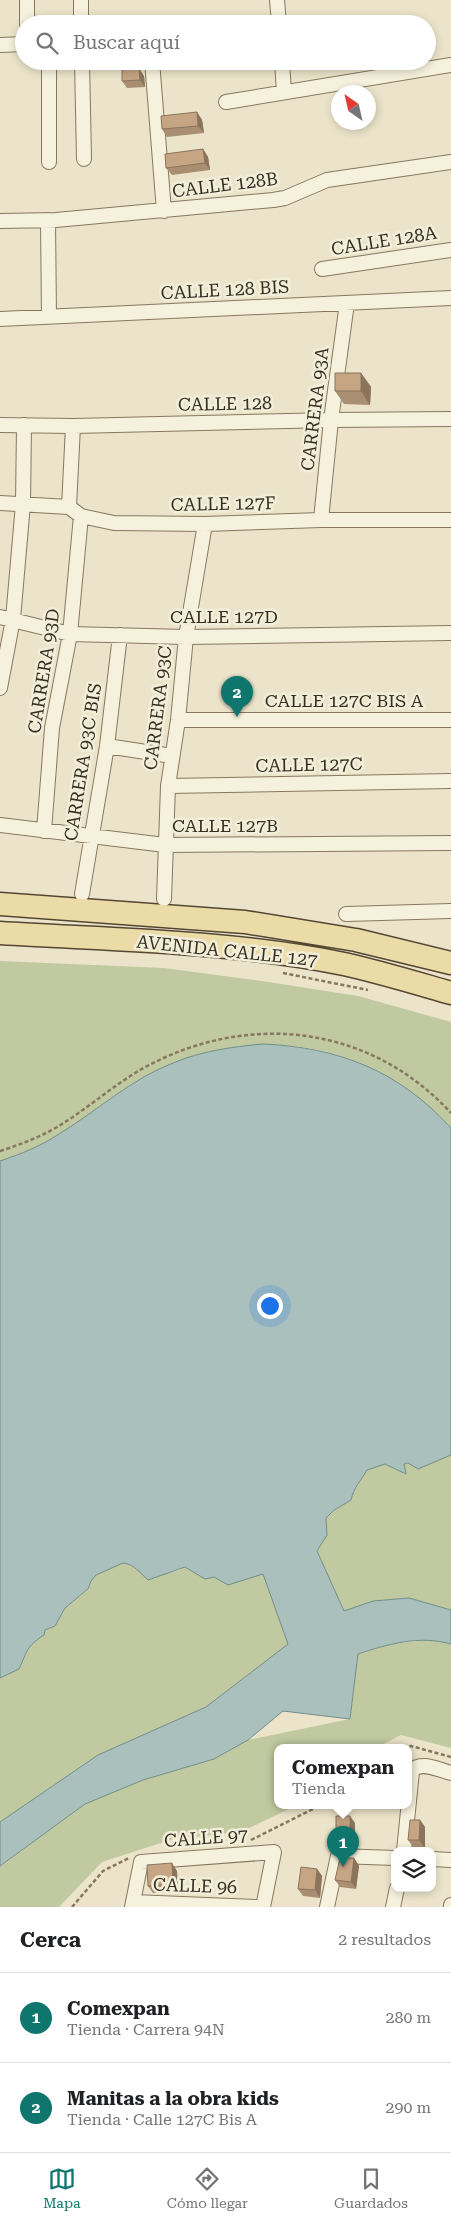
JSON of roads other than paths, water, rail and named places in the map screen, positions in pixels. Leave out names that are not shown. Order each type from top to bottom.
[{"type":"main road","name":"AVENIDA CALLE 127","points":[[0,904],[245,922],[356,940],[451,963]]},
{"type":"main road","name":"AVENIDA CALLE 127","points":[[0,934],[162,943],[272,954],[344,964],[451,993]]},
{"type":"street","points":[[27,0],[27,15]]},
{"type":"street","points":[[81,0],[81,15]]},
{"type":"street","points":[[277,0],[278,15]]},
{"type":"street","points":[[0,45],[15,44]]},
{"type":"street","points":[[436,67],[451,65]]},
{"type":"street","points":[[49,70],[49,162]]},
{"type":"street","points":[[82,70],[84,158]]},
{"type":"street","points":[[153,70],[164,211]]},
{"type":"street","points":[[283,70],[284,92]]},
{"type":"street","points":[[226,102],[420,70]]},
{"type":"street","name":"CALLE 128B","points":[[0,221],[48,220],[273,200],[285,198],[327,180],[451,162]]},
{"type":"street","points":[[48,220],[49,317]]},
{"type":"street","name":"CALLE 128A","points":[[322,269],[451,250]]},
{"type":"street","name":"CALLE 128 BIS","points":[[0,319],[451,298]]},
{"type":"street","name":"CARRERA 93A","points":[[322,520],[331,420],[347,303]]},
{"type":"street","name":"CALLE 128","points":[[0,425],[73,426],[331,420],[451,420]]},
{"type":"street","points":[[0,688],[7,618],[23,504],[24,425]]},
{"type":"street","points":[[0,503],[69,507],[73,426]]},
{"type":"street","name":"CALLE 127F","points":[[69,507],[81,516],[114,523],[205,524],[322,520],[451,520]]},
{"type":"street","name":"CARRERA 93D","points":[[44,831],[52,728],[70,634],[81,516]]},
{"type":"street","name":"CARRERA 93C","points":[[164,899],[168,786],[178,720],[186,637],[205,524]]},
{"type":"street","name":"CALLE 127D","points":[[7,618],[70,634],[186,637],[451,633]]},
{"type":"street","name":"CARRERA 93C BIS","points":[[82,894],[107,746],[120,635]]},
{"type":"street","name":"CALLE 127C BIS A","points":[[178,720],[451,720]]},
{"type":"street","points":[[107,746],[172,756]]},
{"type":"street","name":"CALLE 127C","points":[[168,786],[451,781]]},
{"type":"street","name":"CALLE 127B","points":[[0,825],[165,845],[451,843]]},
{"type":"street","points":[[346,914],[451,911]]},
{"type":"street","points":[[412,1771],[415,1766],[420,1765],[451,1772]]},
{"type":"street","points":[[404,1847],[408,1809]]},
{"type":"street","name":"CALLE 97","points":[[133,1905],[141,1862],[274,1852],[262,1907]]},
{"type":"street","points":[[327,1907],[338,1856],[391,1858]]},
{"type":"street","points":[[436,1859],[451,1860]]},
{"type":"street","points":[[394,1907],[396,1892]]},
{"type":"street","name":"CALLE 96","points":[[133,1905],[256,1907]]},
{"type":"water","points":[[262,1044],[317,1050],[366,1066],[389,1077],[410,1091],[451,1128],[451,1455],[418,1469],[408,1463],[404,1464],[406,1474],[385,1464],[367,1470],[351,1500],[333,1511],[326,1518],[327,1535],[317,1551],[344,1611],[373,1601],[409,1598],[451,1610],[451,1644],[428,1640],[404,1642],[358,1654],[350,1719],[283,1711],[248,1740],[214,1759],[143,1780],[85,1804],[0,1866],[0,1822],[98,1755],[206,1707],[288,1644],[263,1574],[228,1585],[214,1577],[205,1579],[185,1567],[148,1580],[134,1567],[123,1563],[96,1575],[88,1589],[65,1608],[55,1626],[45,1630],[44,1635],[30,1646],[19,1669],[0,1678],[0,1161],[16,1156],[52,1138],[128,1086],[158,1070],[184,1059],[206,1053]]},
{"type":"place","name":"Manitas a la obra kids","points":[[237,717]]},
{"type":"place","name":"Comexpan","points":[[343,1867]]}]
